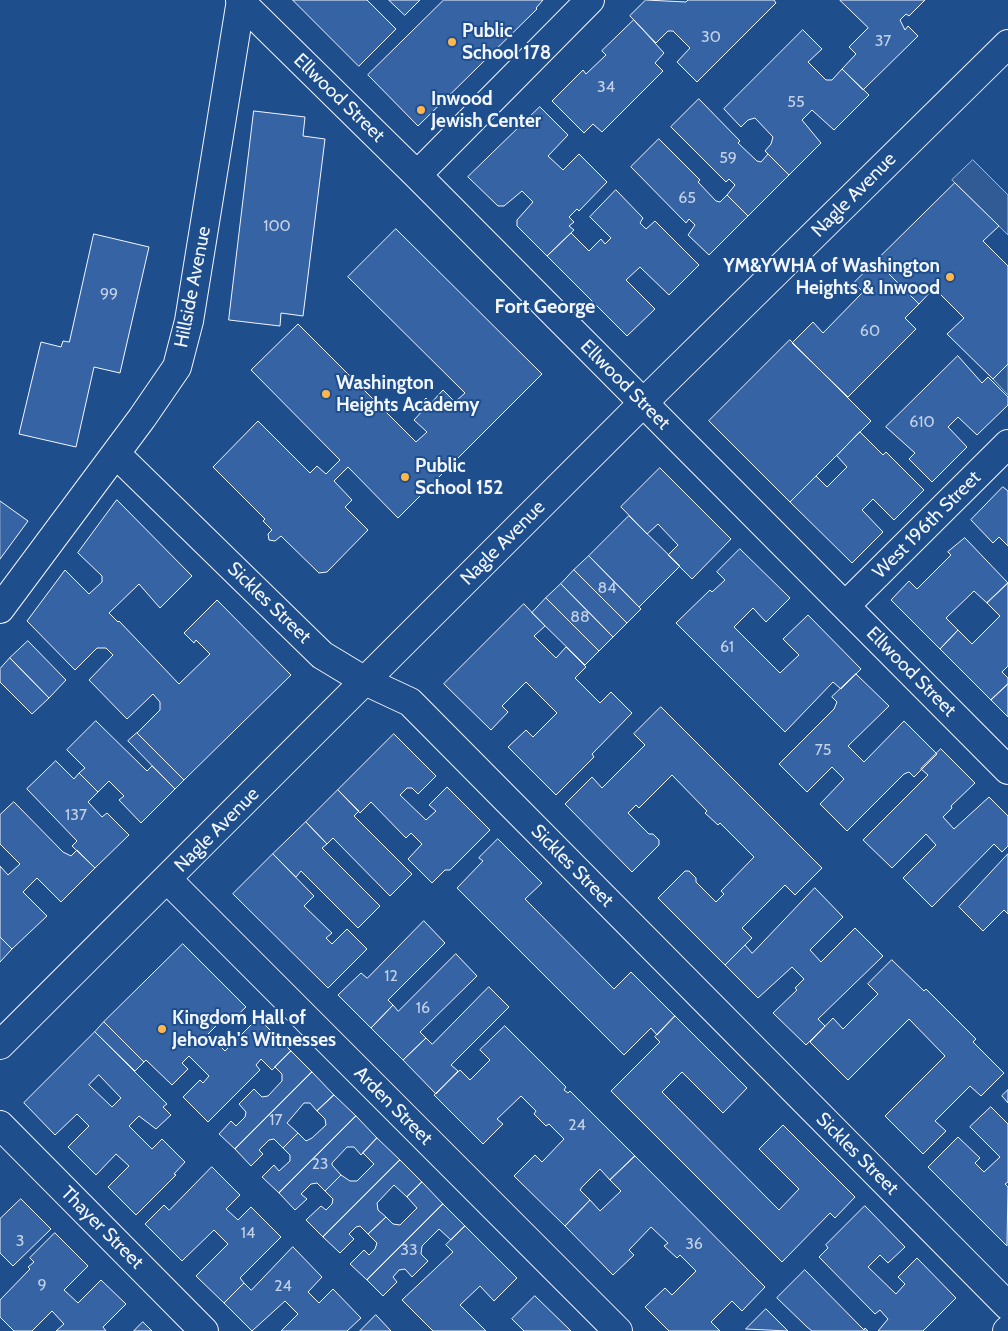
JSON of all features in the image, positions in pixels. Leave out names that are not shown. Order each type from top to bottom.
[{"type":"street","points":[[417,175],[590,0]]},
{"type":"street","name":"Ellwood Street","points":[[240,1],[417,175],[1008,770]]},
{"type":"street","name":"Hillside Avenue","points":[[0,609],[116,454],[177,367],[187,330],[240,1]]},
{"type":"street","name":"Nagle Avenue","points":[[0,1045],[168,880],[643,403],[1008,44]]},
{"type":"street","name":"West 196th Street","points":[[845,606],[1008,444]]},
{"type":"street","name":"Sickles Street","points":[[116,454],[322,655],[365,681],[410,702],[1008,1306]]},
{"type":"street","name":"Arden Street","points":[[168,880],[618,1331]]},
{"type":"street","name":"Thayer Street","points":[[0,1125],[204,1331]]},
{"type":"shaded area","points":[[973,160],[1008,195],[1008,235],[952,180]]},
{"type":"shaded area","points":[[1008,364],[1008,395],[993,379]]},
{"type":"building","points":[[293,0],[367,0],[396,29],[359,66]]},
{"type":"building","points":[[389,0],[420,0],[405,15]]},
{"type":"building","name":"Public School 178","points":[[444,0],[543,0],[537,9],[418,126],[368,75]]},
{"type":"building","points":[[646,0],[686,2],[688,0],[774,0],[776,3],[697,82],[677,62],[690,48],[673,31],[668,31],[656,43],[630,16]]},
{"type":"building","points":[[840,0],[925,0],[909,16],[906,14],[900,20],[905,30],[908,26],[918,36],[863,90],[842,69],[856,54],[849,47],[868,28]]},
{"type":"building","points":[[634,20],[664,53],[655,63],[663,71],[602,132],[593,124],[584,133],[552,101],[583,70],[586,74],[606,55],[602,51]]},
{"type":"building","points":[[803,30],[822,49],[808,62],[826,80],[832,80],[842,69],[869,95],[834,130],[812,110],[802,120],[821,143],[789,175],[765,151],[771,144],[773,137],[755,118],[748,120],[741,127],[724,109]]},
{"type":"building","points":[[699,99],[740,141],[738,143],[757,161],[761,162],[768,154],[789,175],[748,216],[727,195],[735,185],[729,179],[726,182],[671,127]]},
{"type":"building","points":[[540,107],[568,135],[548,156],[563,170],[579,154],[607,182],[579,211],[577,209],[569,217],[574,222],[569,226],[574,230],[547,256],[517,226],[517,220],[533,202],[522,191],[504,206],[498,206],[468,177]]},
{"type":"building","points":[[254,111],[305,117],[303,136],[325,139],[303,316],[281,313],[280,326],[229,320]]},
{"type":"building","points":[[659,139],[700,180],[698,182],[716,201],[720,202],[727,195],[748,216],[709,255],[688,235],[695,225],[689,219],[686,223],[631,167]]},
{"type":"building","name":"YM&YWHA of Washington Heights & Inwood","points":[[955,183],[999,226],[983,241],[1008,266],[1008,364],[993,379],[947,334],[964,318],[934,288],[919,304],[876,261]]},
{"type":"building","points":[[616,190],[643,218],[640,223],[646,229],[655,221],[699,265],[669,295],[640,267],[626,280],[655,309],[627,336],[547,256],[571,233],[589,251],[601,239],[605,244],[611,238],[590,217]]},
{"type":"building","points":[[396,229],[542,374],[398,518],[348,467],[334,481],[352,500],[345,507],[368,530],[327,572],[319,573],[281,536],[275,541],[269,540],[268,534],[272,530],[263,521],[265,519],[213,467],[258,421],[310,473],[317,466],[326,474],[340,460],[251,370],[298,324],[416,442],[427,432],[414,420],[425,408],[420,404],[426,398],[431,403],[443,390],[455,402],[465,393],[348,277]]},
{"type":"building","points":[[94,234],[149,247],[120,373],[94,367],[76,447],[19,434],[41,342],[61,347],[63,341],[69,342]]},
{"type":"building","points":[[876,261],[919,304],[905,318],[916,329],[848,397],[792,343],[813,322],[823,333],[863,292],[854,283]]},
{"type":"building","points":[[790,340],[871,421],[790,502],[709,421]]},
{"type":"building","points":[[958,356],[982,383],[988,377],[1008,397],[1008,405],[977,435],[958,417],[948,427],[967,447],[932,482],[909,459],[915,453],[886,427]]},
{"type":"building","points":[[860,432],[883,455],[886,452],[924,490],[894,520],[873,499],[862,510],[883,532],[852,563],[790,502],[816,476],[827,487],[847,467],[837,456]]},
{"type":"building","points":[[660,468],[731,539],[692,579],[668,555],[678,545],[658,524],[647,534],[621,507]]},
{"type":"building","points":[[1003,487],[1008,491],[1008,546],[999,537],[993,543],[971,520]]},
{"type":"building","points":[[117,500],[192,576],[160,608],[139,584],[109,613],[119,621],[179,684],[210,654],[196,640],[194,643],[184,633],[217,600],[291,675],[184,780],[137,733],[160,710],[160,702],[153,694],[127,719],[89,680],[113,655],[106,648],[97,648],[75,670],[27,621],[65,570],[89,594],[102,582],[102,576],[78,553]]},
{"type":"building","points":[[0,501],[28,521],[0,559]]},
{"type":"building","points":[[629,516],[680,566],[639,607],[589,556]]},
{"type":"building","points":[[965,538],[1008,583],[987,603],[974,591],[946,618],[958,630],[940,649],[891,600],[909,581],[917,589],[951,555],[948,552]]},
{"type":"building","points":[[740,549],[790,598],[766,622],[753,608],[734,627],[780,673],[799,655],[783,639],[808,615],[861,669],[841,689],[833,682],[785,732],[676,623],[710,590],[712,592],[725,580],[717,572]]},
{"type":"building","points":[[589,556],[641,609],[627,623],[574,570]]},
{"type":"building","points":[[574,570],[627,623],[613,637],[561,584]]},
{"type":"building","points":[[1008,583],[1008,666],[1002,672],[1008,678],[1008,684],[991,700],[940,649],[958,630],[972,644],[1000,616],[987,603]]},
{"type":"building","points":[[561,584],[613,637],[599,651],[546,598]]},
{"type":"building","points":[[546,598],[599,651],[585,665],[532,613]]},
{"type":"building","points":[[524,604],[545,626],[534,636],[556,658],[566,647],[586,667],[575,678],[600,703],[611,692],[632,713],[592,754],[594,757],[556,795],[508,747],[526,730],[533,737],[557,713],[526,682],[502,706],[508,712],[491,730],[444,684]]},
{"type":"building","points":[[28,641],[66,680],[49,698],[10,658]]},
{"type":"building","points":[[10,658],[49,698],[32,714],[0,682],[0,669]]},
{"type":"building","points":[[856,674],[889,706],[848,746],[864,762],[904,721],[937,754],[914,777],[909,772],[904,774],[847,831],[820,804],[844,779],[832,767],[807,792],[779,764],[834,709],[837,702],[832,697]]},
{"type":"building","points":[[1008,684],[1008,717],[991,700]]},
{"type":"building","points":[[661,707],[822,868],[795,895],[785,885],[742,928],[752,938],[725,965],[658,898],[685,871],[689,871],[696,878],[696,882],[716,902],[724,894],[721,891],[754,857],[720,823],[718,825],[705,813],[707,811],[672,775],[639,808],[636,805],[628,813],[649,834],[653,834],[659,840],[659,845],[632,872],[565,804],[592,777],[602,788],[645,745],[634,734]]},
{"type":"building","points":[[96,721],[147,771],[152,766],[175,789],[141,823],[119,800],[124,796],[109,781],[98,792],[79,773],[85,768],[67,750]]},
{"type":"building","points":[[137,733],[184,780],[175,789],[128,741]]},
{"type":"building","points":[[394,734],[436,776],[418,794],[412,788],[407,788],[400,795],[426,820],[436,811],[429,805],[447,787],[490,830],[450,870],[445,870],[432,883],[408,859],[422,844],[411,833],[406,838],[371,802],[360,813],[338,790]]},
{"type":"building","points":[[941,749],[975,783],[951,806],[952,808],[943,817],[954,829],[989,797],[1008,816],[1008,846],[1002,852],[994,844],[932,907],[903,878],[936,845],[926,834],[892,868],[863,840],[928,775],[921,769]]},
{"type":"building","points":[[56,761],[74,779],[79,773],[98,792],[88,802],[102,817],[107,813],[129,835],[95,868],[72,846],[77,841],[27,789]]},
{"type":"building","points":[[338,790],[359,811],[354,816],[412,874],[390,896],[333,838],[327,844],[306,822]]},
{"type":"building","points":[[14,802],[63,852],[71,856],[77,850],[95,868],[61,902],[37,878],[23,892],[47,916],[12,949],[0,937],[0,866],[8,875],[20,864],[0,844],[0,815]]},
{"type":"building","points":[[306,822],[327,844],[322,848],[380,906],[358,928],[301,871],[296,877],[273,854]]},
{"type":"building","points":[[498,839],[542,883],[525,899],[614,989],[631,972],[675,1016],[657,1035],[651,1028],[624,1055],[457,888],[483,861],[479,858]]},
{"type":"building","points":[[273,854],[314,896],[304,906],[332,933],[326,938],[332,944],[347,929],[367,949],[328,988],[233,894]]},
{"type":"building","points":[[1008,854],[1008,914],[1004,910],[983,931],[959,907]]},
{"type":"building","points":[[815,888],[843,917],[810,950],[821,962],[855,928],[883,956],[818,1019],[825,1026],[806,1045],[773,1013],[797,990],[795,988],[804,979],[792,967],[758,998],[725,965],[745,945],[752,953]]},
{"type":"building","points":[[424,921],[445,943],[388,1000],[393,1005],[371,1028],[338,995],[361,973],[367,978]]},
{"type":"building","points":[[0,937],[12,949],[0,962]]},
{"type":"building","name":"Kingdom Hall of Jehovah's Witnesses","points":[[183,944],[246,1007],[229,1023],[224,1018],[208,1034],[225,1051],[258,1018],[291,1051],[272,1070],[261,1059],[256,1065],[260,1070],[208,1122],[183,1097],[200,1080],[203,1083],[209,1076],[189,1056],[182,1063],[188,1069],[172,1085],[146,1060],[144,1062],[104,1022]]},
{"type":"building","points":[[456,954],[477,976],[420,1032],[426,1038],[403,1060],[371,1028],[393,1005],[398,1011]]},
{"type":"building","points":[[892,960],[924,991],[926,989],[976,1039],[973,1042],[1004,1073],[981,1096],[970,1086],[935,1121],[946,1131],[923,1154],[885,1116],[945,1056],[909,1019],[848,1080],[810,1042],[833,1018],[843,1029],[878,994],[868,984]]},
{"type":"building","points":[[489,987],[509,1007],[451,1065],[458,1071],[436,1094],[403,1060],[426,1038],[432,1044]]},
{"type":"building","points":[[675,1016],[747,1088],[723,1113],[682,1072],[662,1092],[779,1210],[799,1189],[759,1149],[783,1125],[855,1197],[835,1218],[830,1213],[782,1262],[611,1091],[660,1042],[655,1037]]},
{"type":"building","points":[[104,1022],[144,1062],[135,1071],[95,1032]]},
{"type":"building","points":[[505,1026],[566,1087],[564,1090],[568,1093],[570,1091],[635,1156],[610,1180],[600,1169],[582,1187],[580,1190],[590,1200],[565,1226],[514,1176],[535,1155],[542,1162],[564,1139],[549,1124],[546,1126],[534,1114],[536,1111],[521,1096],[497,1119],[503,1124],[483,1144],[434,1095],[460,1070],[470,1080],[490,1060],[480,1050]]},
{"type":"building","points":[[95,1032],[167,1104],[163,1107],[171,1115],[156,1129],[139,1116],[129,1126],[152,1149],[162,1139],[185,1162],[174,1174],[176,1175],[136,1215],[108,1187],[129,1166],[116,1154],[96,1175],[68,1147],[89,1126],[77,1114],[55,1135],[24,1103]],"holes":[[[99,1075],[121,1098],[112,1107],[89,1085]]]},
{"type":"building","points":[[291,1051],[312,1072],[235,1149],[219,1134],[231,1121],[236,1126],[245,1117],[246,1112],[239,1104],[254,1089],[262,1097],[268,1096],[282,1081],[282,1074],[275,1067]]},
{"type":"building","points":[[312,1072],[334,1095],[317,1111],[310,1103],[304,1103],[287,1123],[298,1133],[283,1148],[274,1139],[269,1140],[259,1150],[263,1154],[251,1166],[235,1149]]},
{"type":"building","points":[[1008,1090],[1008,1103],[1002,1096]]},
{"type":"building","points":[[334,1095],[356,1116],[279,1193],[262,1177],[274,1165],[279,1171],[290,1161],[290,1155],[283,1148],[298,1133],[306,1141],[326,1125],[325,1119],[317,1111]]},
{"type":"building","points":[[991,1107],[1008,1124],[1008,1182],[1005,1184],[1008,1187],[1007,1246],[928,1167],[958,1137],[980,1158],[975,1163],[984,1172],[1000,1157],[970,1127]]},
{"type":"building","points":[[356,1116],[377,1138],[361,1155],[354,1147],[347,1147],[332,1163],[341,1175],[325,1191],[317,1183],[311,1184],[301,1194],[307,1199],[295,1210],[279,1193]]},
{"type":"building","points":[[377,1138],[400,1160],[323,1237],[306,1220],[321,1206],[326,1210],[332,1204],[333,1199],[325,1191],[341,1175],[350,1181],[357,1181],[374,1164],[363,1153]]},
{"type":"building","points":[[635,1156],[765,1287],[742,1311],[732,1301],[711,1322],[720,1331],[669,1331],[645,1307],[665,1288],[672,1295],[696,1271],[680,1255],[677,1258],[664,1246],[668,1243],[651,1227],[629,1250],[634,1255],[613,1275],[565,1226],[590,1200],[600,1211],[621,1191],[610,1180]]},
{"type":"building","points":[[400,1160],[422,1182],[407,1197],[394,1185],[377,1203],[378,1210],[386,1217],[368,1234],[360,1226],[356,1227],[349,1234],[354,1239],[340,1253],[323,1237]]},
{"type":"building","points":[[212,1167],[240,1195],[226,1209],[238,1220],[251,1207],[281,1237],[240,1278],[244,1283],[224,1303],[196,1276],[228,1244],[214,1230],[182,1261],[145,1224],[164,1205],[169,1210]]},
{"type":"building","points":[[422,1182],[443,1204],[367,1280],[350,1264],[364,1250],[369,1255],[375,1249],[377,1243],[368,1234],[386,1217],[393,1224],[400,1225],[417,1208],[407,1197]]},
{"type":"building","points":[[21,1199],[51,1229],[13,1266],[0,1253],[0,1219]]},
{"type":"building","points":[[443,1204],[465,1226],[451,1240],[439,1229],[422,1246],[421,1254],[428,1261],[412,1277],[405,1269],[399,1270],[393,1277],[397,1282],[383,1296],[367,1280]]},
{"type":"building","points":[[865,1206],[905,1247],[888,1263],[880,1255],[868,1267],[896,1294],[905,1284],[898,1277],[917,1258],[956,1298],[923,1331],[878,1331],[888,1319],[880,1310],[875,1314],[819,1257],[828,1248],[826,1245]]},
{"type":"building","points":[[465,1226],[517,1278],[494,1301],[480,1286],[460,1305],[486,1331],[433,1331],[402,1300],[453,1252],[446,1245]]},
{"type":"building","points":[[55,1233],[88,1266],[64,1290],[78,1303],[101,1280],[126,1304],[103,1327],[106,1331],[56,1331],[64,1324],[52,1311],[32,1331],[14,1331],[0,1317],[0,1300],[30,1269],[28,1267],[34,1262],[30,1258]]},
{"type":"building","points":[[293,1247],[322,1277],[308,1292],[319,1303],[333,1289],[361,1318],[347,1331],[281,1331],[298,1314],[285,1301],[252,1331],[224,1303],[244,1283],[251,1290]]},
{"type":"building","points":[[805,1270],[864,1330],[865,1328],[868,1331],[812,1331],[777,1298]]},
{"type":"building","points":[[535,1296],[571,1331],[524,1331],[512,1319]]},
{"type":"building","points":[[766,1309],[788,1331],[746,1329]]},
{"type":"building","points":[[376,1315],[391,1331],[360,1331]]},
{"type":"building","points":[[143,1322],[152,1331],[134,1331]]},
{"type":"place","name":"Public School 178","points":[[452,42]]},
{"type":"place","name":"Inwood Jewish Center","points":[[421,110]]},
{"type":"place","name":"YM&YWHA of Washington Heights & Inwood","points":[[950,277]]},
{"type":"place","name":"Washington Heights Academy","points":[[326,394]]},
{"type":"place","name":"Public School 152","points":[[405,477]]},
{"type":"place","name":"Kingdom Hall of Jehovah's Witnesses","points":[[162,1029]]},
{"type":"district","name":"Fort George","points":[[545,307]]}]
